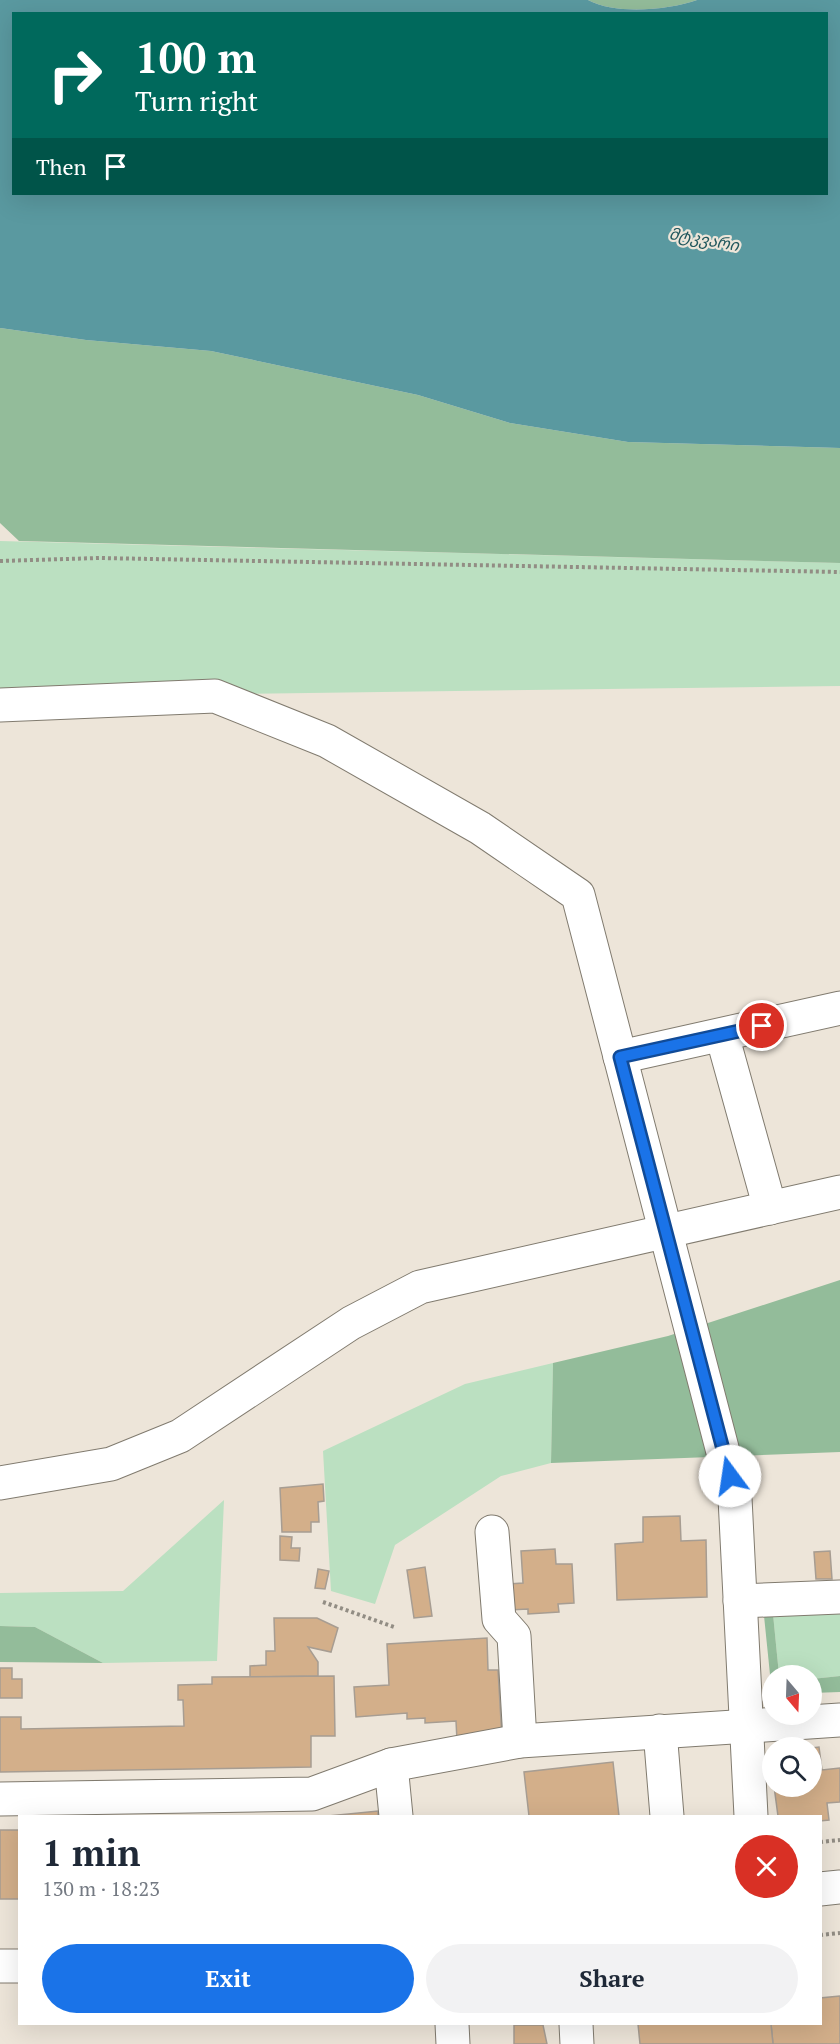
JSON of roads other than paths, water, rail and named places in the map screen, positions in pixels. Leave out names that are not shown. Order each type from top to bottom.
[{"type":"main road","points":[[0,705],[215,696],[327,741],[480,828],[578,895],[735,1498],[744,1726],[751,1815]]},
{"type":"main road","points":[[620,1057],[840,1008]]},
{"type":"main road","points":[[722,1035],[770,1208]]},
{"type":"main road","points":[[0,1483],[111,1464],[180,1436],[351,1323],[420,1287],[840,1192]]},
{"type":"main road","points":[[492,1532],[499,1619],[514,1636],[520,1741]]},
{"type":"main road","points":[[740,1601],[840,1597]]},
{"type":"main road","points":[[0,1799],[312,1794],[391,1765],[520,1741],[840,1720]]},
{"type":"main road","points":[[660,1731],[668,1815]]},
{"type":"main road","points":[[391,1765],[396,1815]]},
{"type":"main road","points":[[822,1889],[840,1887]]},
{"type":"main road","points":[[0,1966],[18,1966]]},
{"type":"main road","points":[[453,2025],[453,2044]]},
{"type":"main road","points":[[576,2025],[577,2044]]},
{"type":"water","name":"მტკვარი","points":[[0,0],[588,0],[612,8],[642,9],[672,6],[697,0],[840,0],[840,448],[628,442],[510,423],[418,395],[211,351],[86,340],[0,328]]}]
